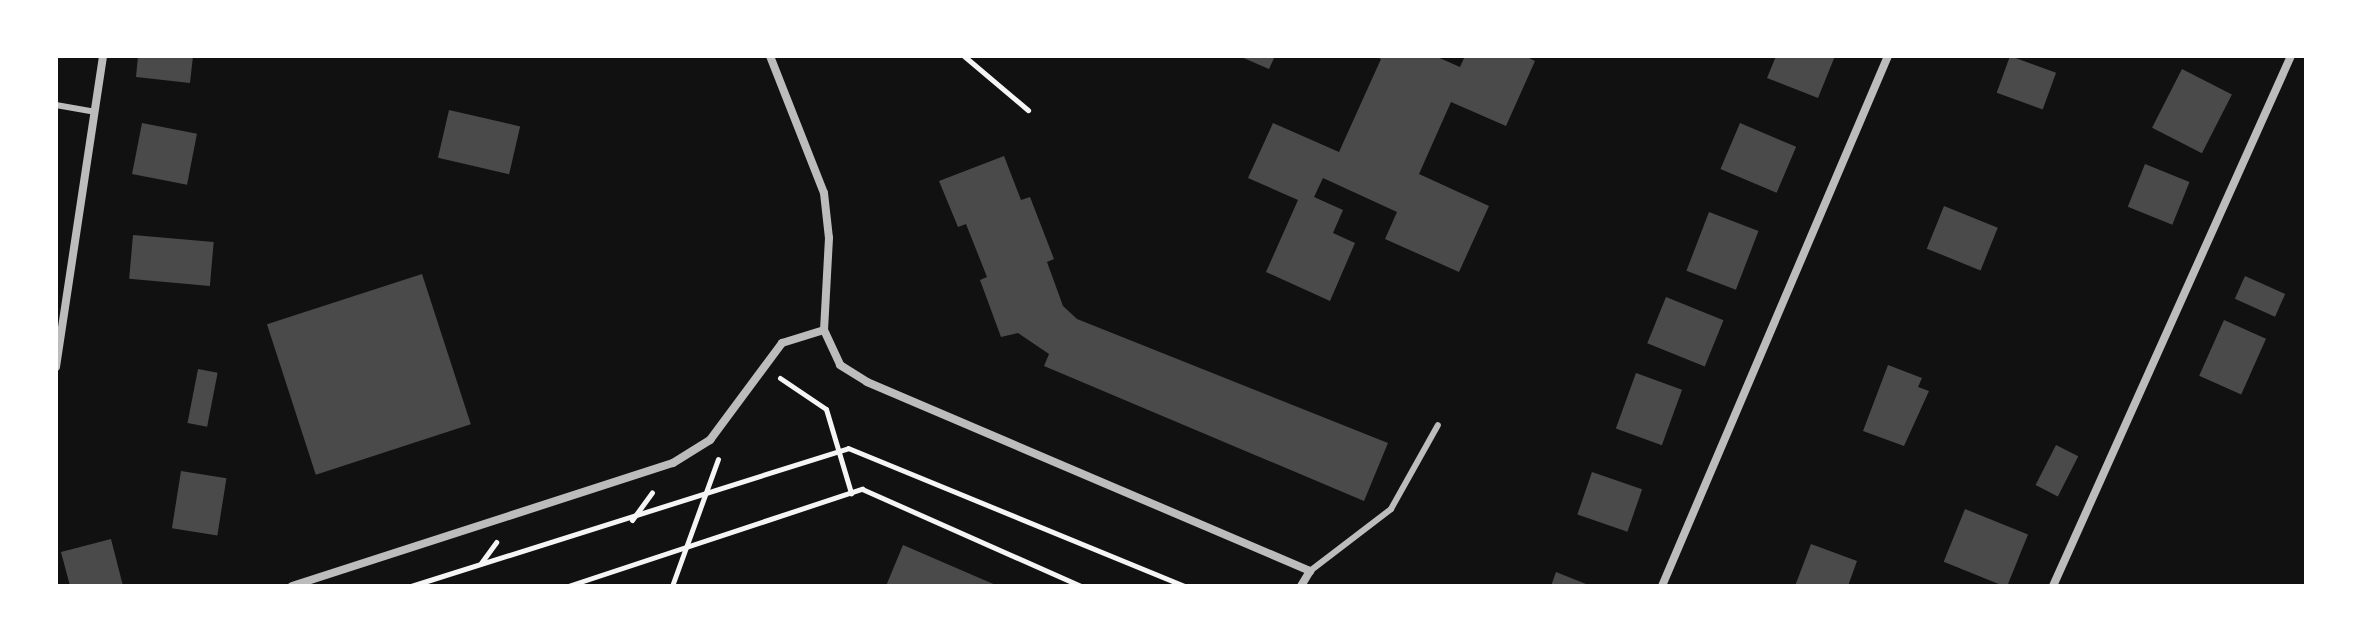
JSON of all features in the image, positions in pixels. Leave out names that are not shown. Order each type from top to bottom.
[{"type":"street","points":[[56,367],[103,56]]},
{"type":"street","points":[[770,56],[824,193],[829,238],[824,330],[840,365],[867,382],[1310,571],[1301,586]]},
{"type":"street","points":[[1662,586],[1888,56]]},
{"type":"street","points":[[2053,586],[2291,56]]},
{"type":"street","points":[[292,586],[673,463],[710,440],[782,343],[824,330]]},
{"type":"lane","points":[[56,105],[94,112]]},
{"type":"lane","points":[[1310,571],[1391,509],[1438,425]]},
{"type":"path","points":[[964,56],[1028,110]]},
{"type":"path","points":[[763,367],[826,409],[851,493]]},
{"type":"path","points":[[672,586],[718,457],[710,440]]},
{"type":"path","points":[[411,586],[706,496],[848,448],[1184,586]]},
{"type":"path","points":[[568,586],[685,550],[862,489],[1081,586]]},
{"type":"building","points":[[138,56],[193,56],[190,83],[136,77]]},
{"type":"building","points":[[1239,56],[1275,56],[1269,69]]},
{"type":"building","points":[[1374,56],[1435,56],[1460,67],[1465,56],[1525,56],[1535,61],[1506,126],[1451,102],[1419,174],[1489,206],[1459,272],[1385,239],[1397,212],[1323,178],[1314,197],[1343,210],[1333,233],[1355,243],[1330,301],[1266,272],[1298,200],[1248,178],[1273,123],[1339,152],[1381,59]]},
{"type":"building","points":[[1776,56],[1835,56],[1818,98],[1767,78]]},
{"type":"building","points":[[2010,56],[2056,73],[2043,109],[1997,93]]},
{"type":"building","points":[[2182,69],[2232,94],[2202,153],[2152,128]]},
{"type":"building","points":[[449,110],[520,126],[509,174],[438,158]]},
{"type":"building","points":[[142,123],[197,134],[187,185],[132,174]]},
{"type":"building","points":[[1740,123],[1796,147],[1777,193],[1720,169]]},
{"type":"building","points":[[1004,156],[1021,200],[1030,197],[1054,259],[1047,262],[1063,306],[1077,319],[1388,443],[1364,501],[1044,366],[1049,354],[1018,333],[1001,337],[980,280],[987,277],[966,224],[958,227],[939,181]]},
{"type":"building","points":[[2145,164],[2190,182],[2172,225],[2128,207]]},
{"type":"building","points":[[1944,206],[1998,228],[1981,270],[1927,249]]},
{"type":"building","points":[[1709,212],[1758,231],[1736,290],[1686,271]]},
{"type":"building","points":[[133,235],[214,242],[210,286],[129,279]]},
{"type":"building","points":[[422,274],[471,424],[316,475],[267,324]]},
{"type":"building","points":[[2245,276],[2285,294],[2275,317],[2235,299]]},
{"type":"building","points":[[1666,297],[1723,320],[1705,367],[1647,343]]},
{"type":"building","points":[[2224,320],[2266,339],[2241,394],[2199,376]]},
{"type":"building","points":[[1888,365],[1922,378],[1918,387],[1929,391],[1904,446],[1863,431]]},
{"type":"building","points":[[198,369],[218,373],[207,427],[188,423]]},
{"type":"building","points":[[1636,373],[1682,390],[1662,445],[1616,428]]},
{"type":"building","points":[[2056,445],[2078,456],[2058,496],[2036,485]]},
{"type":"building","points":[[181,471],[226,478],[217,535],[172,528]]},
{"type":"building","points":[[1592,472],[1642,489],[1627,532],[1577,515]]},
{"type":"building","points":[[1965,509],[2028,534],[2007,586],[1944,562]]},
{"type":"building","points":[[111,539],[123,586],[70,586],[61,552]]},
{"type":"building","points":[[1811,544],[1857,561],[1848,586],[1795,586]]},
{"type":"building","points":[[903,545],[998,586],[886,586]]},
{"type":"building","points":[[1556,572],[1591,586],[1551,586]]}]
